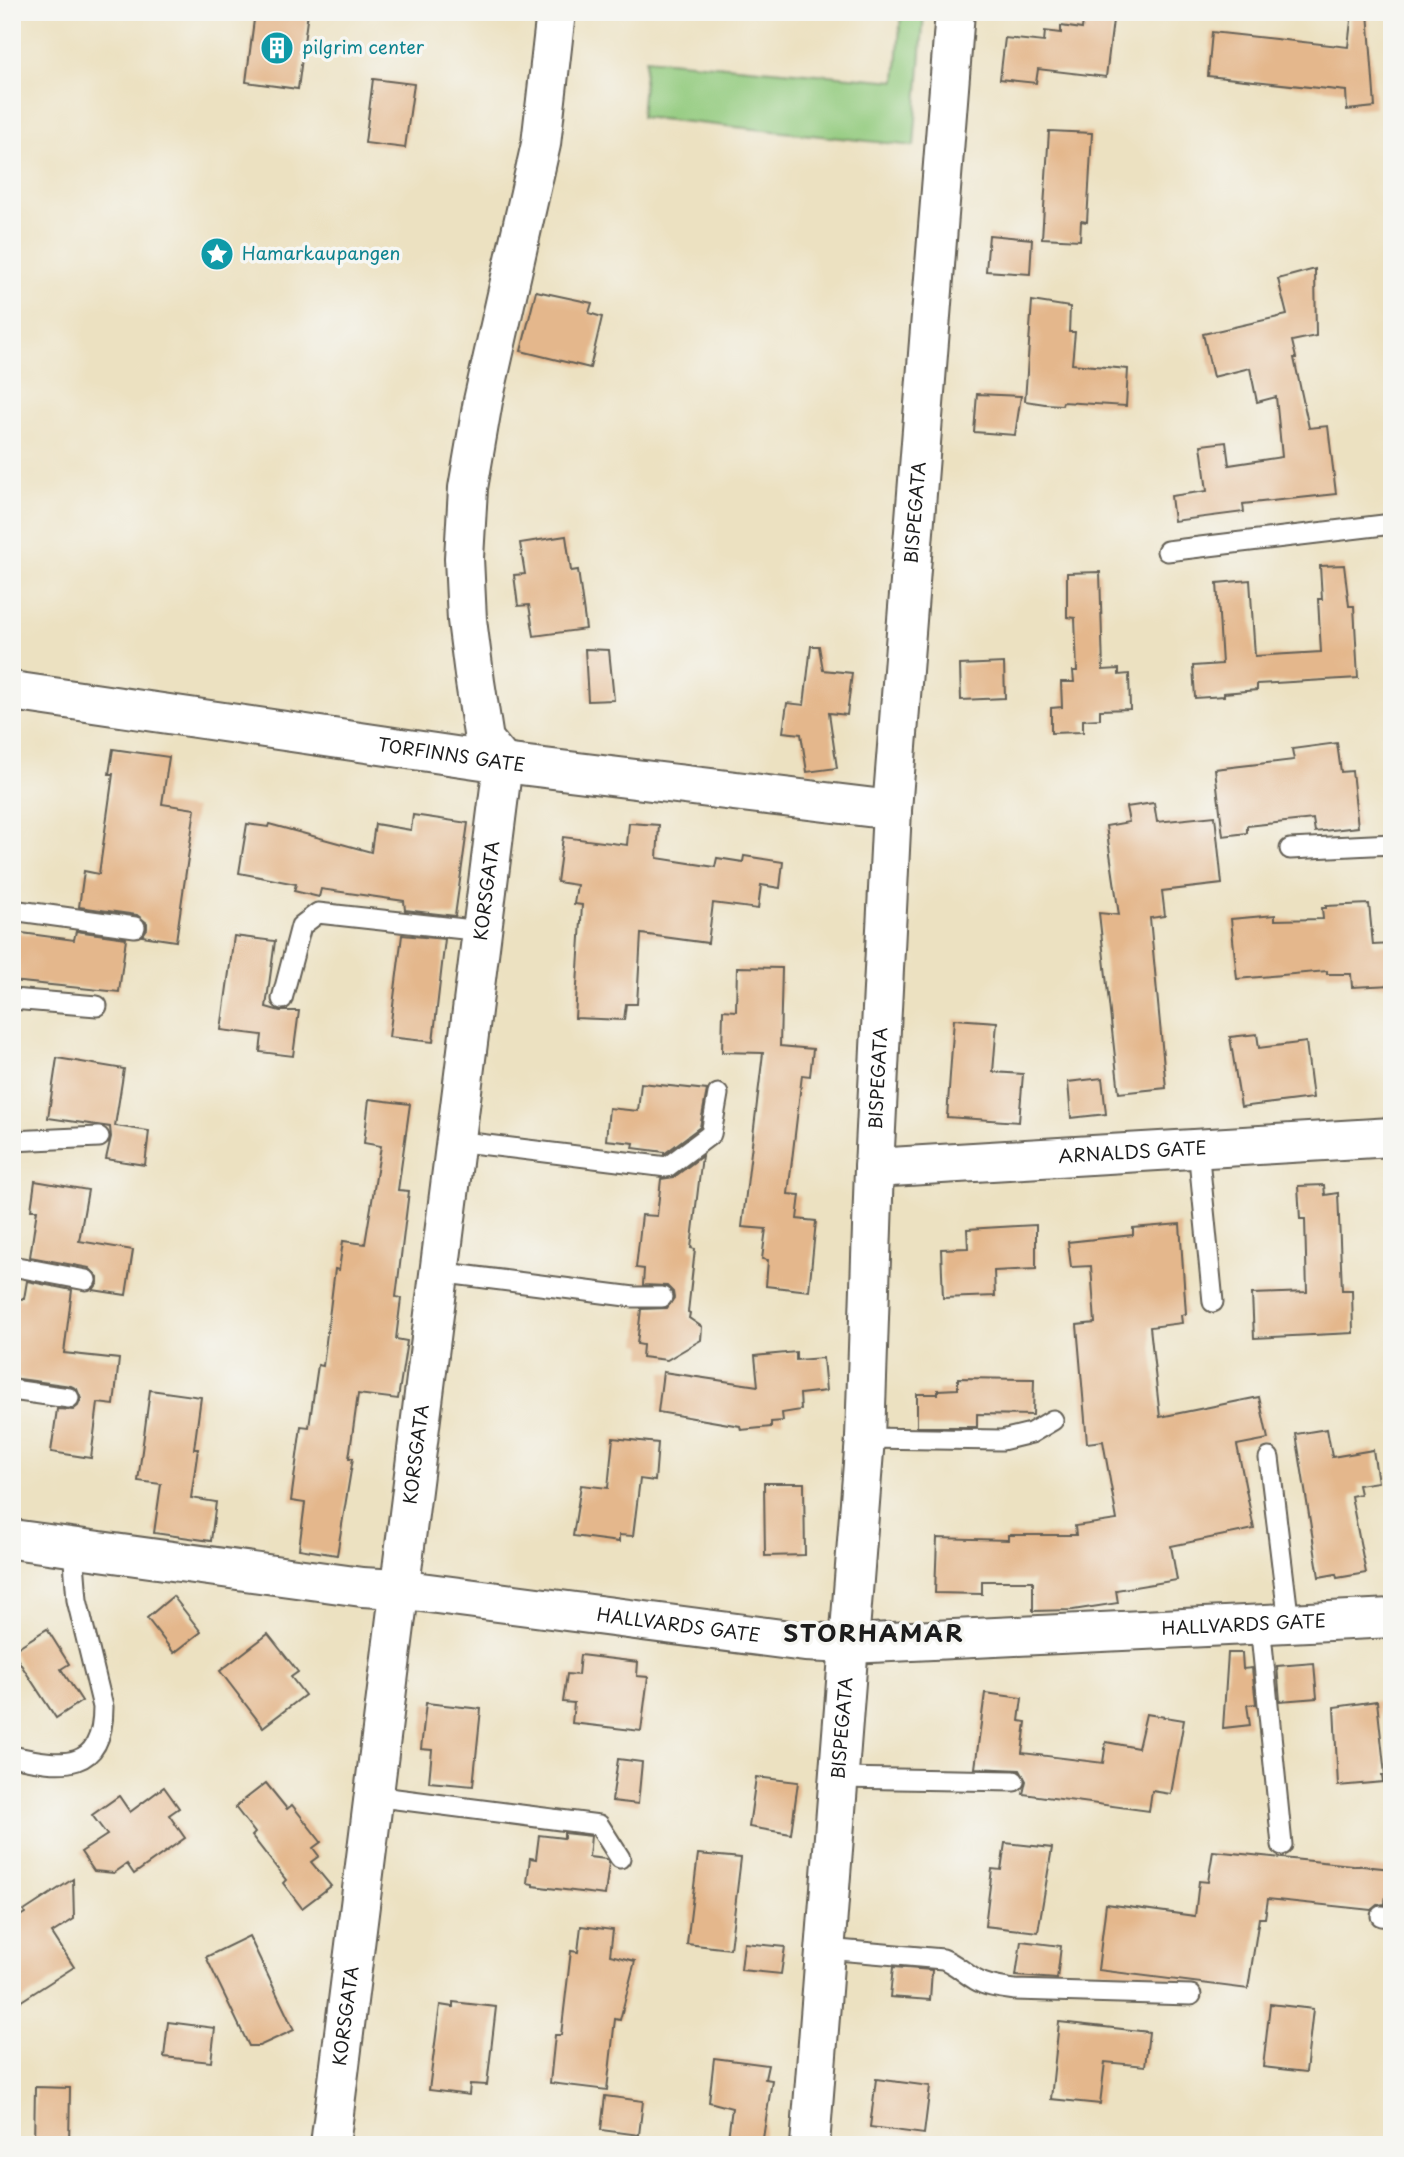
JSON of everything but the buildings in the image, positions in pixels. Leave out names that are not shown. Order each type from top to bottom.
[{"type":"street","points":[[503,763],[485,740],[467,620],[464,558],[468,488],[483,401],[541,144],[556,12]]},
{"type":"street","name":"BISPEGATA","points":[[810,2145],[865,1438],[874,1168],[892,810],[955,12]]},
{"type":"street","name":"TORFINNS GATE","points":[[12,691],[503,763],[892,810]]},
{"type":"street","name":"KORSGATA","points":[[330,2145],[503,763]]},
{"type":"street","name":"ARNALDS GATE","points":[[874,1168],[1392,1137]]},
{"type":"street","name":"HALLVARDS GATE","points":[[12,1539],[362,1587],[398,1589],[805,1642],[850,1644],[1392,1618]]},
{"type":"lane","points":[[1167,551],[1392,524]]},
{"type":"lane","points":[[1290,849],[1392,844]]},
{"type":"lane","points":[[12,910],[135,927]]},
{"type":"lane","points":[[282,999],[301,926],[318,913],[482,931]]},
{"type":"lane","points":[[12,999],[97,1006]]},
{"type":"lane","points":[[455,1141],[667,1167],[711,1134],[718,1094]]},
{"type":"lane","points":[[12,1141],[99,1137]]},
{"type":"lane","points":[[1198,1148],[1213,1302]]},
{"type":"lane","points":[[12,1266],[86,1280]]},
{"type":"lane","points":[[438,1272],[634,1297],[662,1297]]},
{"type":"lane","points":[[12,1390],[69,1398]]},
{"type":"lane","points":[[865,1438],[1002,1440],[1031,1433],[1053,1420]]},
{"type":"lane","points":[[1269,1458],[1282,1845]]},
{"type":"lane","points":[[12,1756],[48,1764],[76,1762],[94,1750],[103,1724],[103,1707],[74,1578],[73,1548]]},
{"type":"lane","points":[[839,1778],[1014,1782]]},
{"type":"lane","points":[[373,1796],[598,1825],[620,1858]]},
{"type":"lane","points":[[826,1949],[943,1959],[957,1965],[977,1981],[1014,1990],[1191,1995]]},
{"type":"green space","points":[[901,12],[924,12],[914,146],[641,117],[646,59],[896,81]]},
{"type":"place","name":"pilgrim center","points":[[277,48]]},
{"type":"place","name":"Hamarkaupangen","points":[[217,254]]},
{"type":"district","name":"STORHAMAR","points":[[874,1634]]}]
